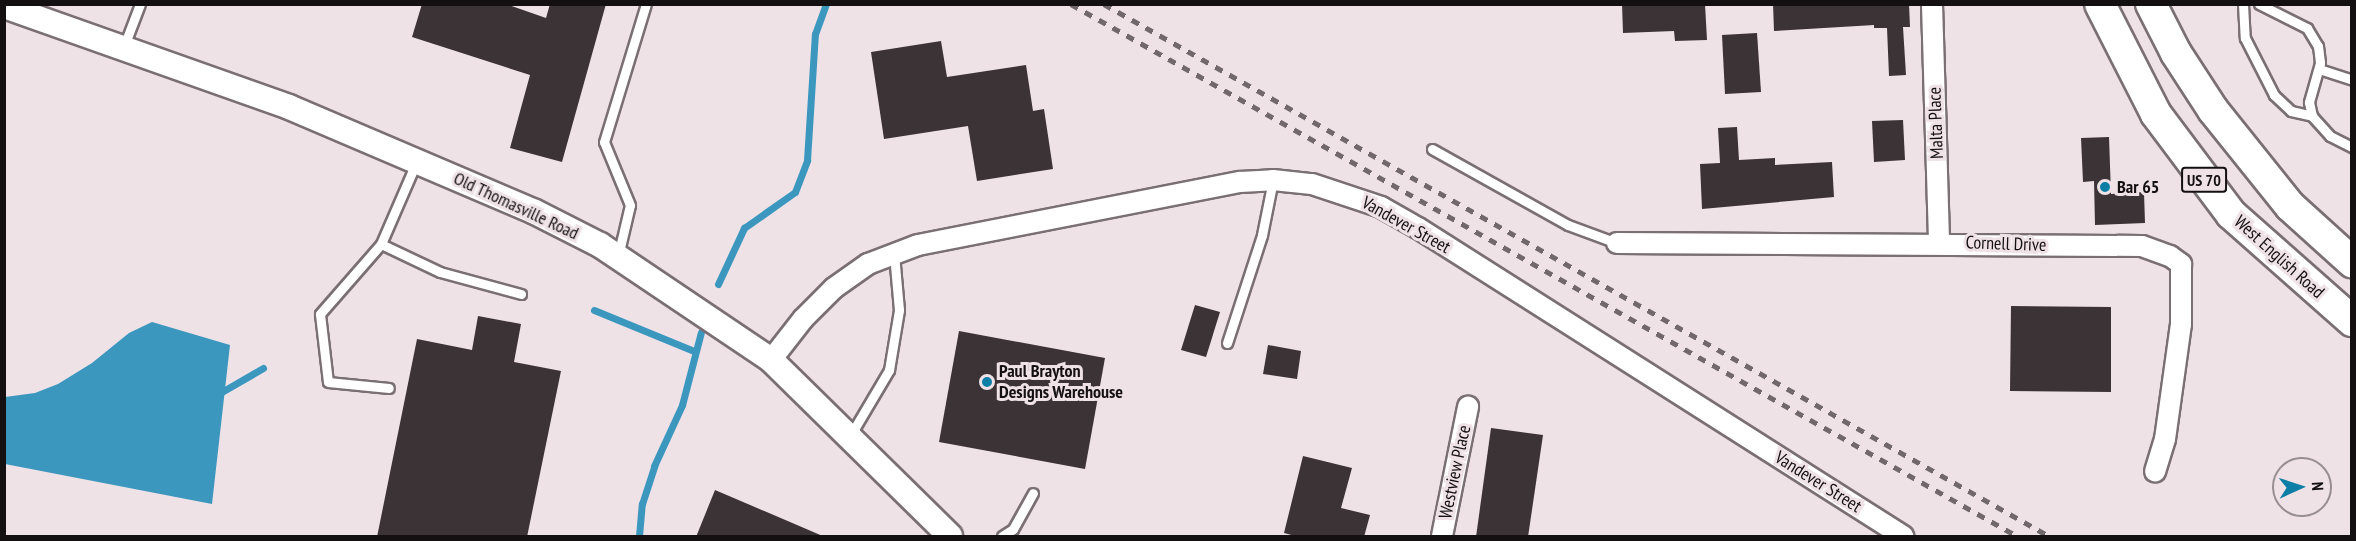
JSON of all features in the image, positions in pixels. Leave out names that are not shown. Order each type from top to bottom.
[{"type":"main road","name":"West English Road","points":[[2100,4],[2156,114],[2231,214],[2352,321]]},
{"type":"main road","name":"US 70","points":[[2151,4],[2176,53],[2213,110],[2290,206],[2352,262]]},
{"type":"street","name":"Malta Place","points":[[1932,4],[1939,242]]},
{"type":"street","name":"Old Thomasville Road","points":[[4,6],[124,46],[290,107],[535,213],[618,256],[771,360],[850,435],[950,537]]},
{"type":"street","name":"Vandever Street","points":[[771,360],[803,319],[834,288],[868,264],[918,245],[1195,190],[1273,180],[1312,184],[1381,207],[1903,537]]},
{"type":"street","name":"Cornell Drive","points":[[1617,243],[1939,242],[2142,246],[2170,256],[2181,264],[2181,324],[2165,439],[2155,472]]},
{"type":"street","name":"Westview Place","points":[[1442,537],[1468,408]]},
{"type":"lane","points":[[124,46],[140,4]]},
{"type":"lane","points":[[618,256],[630,205],[604,142],[646,4]]},
{"type":"lane","points":[[2243,4],[2245,38],[2274,95],[2290,111],[2312,116]]},
{"type":"lane","points":[[2259,4],[2307,28],[2318,46],[2319,69],[2309,102],[2312,116],[2330,136],[2352,147]]},
{"type":"lane","points":[[2319,69],[2352,80]]},
{"type":"lane","points":[[1432,149],[1568,225],[1617,243]]},
{"type":"lane","points":[[389,388],[328,382],[320,314],[381,244],[417,161]]},
{"type":"lane","points":[[1227,344],[1262,235],[1273,180]]},
{"type":"lane","points":[[381,244],[441,272],[521,294]]},
{"type":"lane","points":[[850,435],[889,370],[899,310],[894,254]]},
{"type":"lane","points":[[1002,537],[1013,529],[1033,493]]},
{"type":"water","points":[[152,322],[230,345],[212,504],[5,464],[5,397],[35,393],[58,384],[92,363],[129,333]]},
{"type":"building","points":[[422,4],[506,4],[546,18],[550,4],[606,4],[562,162],[510,148],[530,75],[412,37]]},
{"type":"building","points":[[1622,4],[1705,4],[1707,40],[1675,41],[1674,31],[1623,33]]},
{"type":"building","points":[[1773,4],[1909,4],[1910,27],[1903,27],[1906,75],[1889,76],[1887,28],[1874,28],[1874,25],[1774,31]]},
{"type":"building","points":[[1757,33],[1761,92],[1725,94],[1722,35]]},
{"type":"building","points":[[941,41],[947,77],[1026,65],[1033,111],[1044,109],[1053,169],[977,181],[968,126],[884,139],[871,52]]},
{"type":"building","points":[[1903,120],[1905,160],[1874,162],[1872,121]]},
{"type":"building","points":[[1737,127],[1739,160],[1775,158],[1775,165],[1832,162],[1834,197],[1702,209],[1700,164],[1720,163],[1718,128]]},
{"type":"building","points":[[2109,137],[2111,194],[2144,192],[2145,223],[2095,225],[2094,181],[2083,182],[2081,138]]},
{"type":"building","points":[[1195,305],[1220,312],[1206,357],[1181,350]]},
{"type":"building","points":[[2011,306],[2111,307],[2111,392],[2010,391]]},
{"type":"building","points":[[478,316],[521,324],[514,362],[561,371],[527,537],[377,537],[417,339],[472,350]]},
{"type":"building","points":[[959,331],[1105,358],[1085,469],[939,442]]},
{"type":"building","points":[[1268,345],[1301,351],[1297,379],[1263,374]]},
{"type":"building","points":[[1491,428],[1543,435],[1528,537],[1476,537]]},
{"type":"building","points":[[1303,456],[1352,468],[1341,508],[1370,515],[1364,537],[1299,537],[1284,533]]},
{"type":"building","points":[[715,490],[825,537],[696,537]]},
{"type":"waterway","points":[[718,284],[744,228],[795,192],[807,160],[815,34],[826,4]]},
{"type":"waterway","points":[[594,310],[694,351]]},
{"type":"waterway","points":[[639,536],[642,504],[654,466],[682,405],[701,332]]},
{"type":"waterway","points":[[218,394],[263,368]]},
{"type":"railway","points":[[1071,4],[2017,536]]},
{"type":"railway","points":[[1104,4],[2049,536]]},
{"type":"place","name":"Bar 65","points":[[2105,187]]},
{"type":"place","name":"Paul Brayton Designs Warehouse","points":[[987,382]]}]
